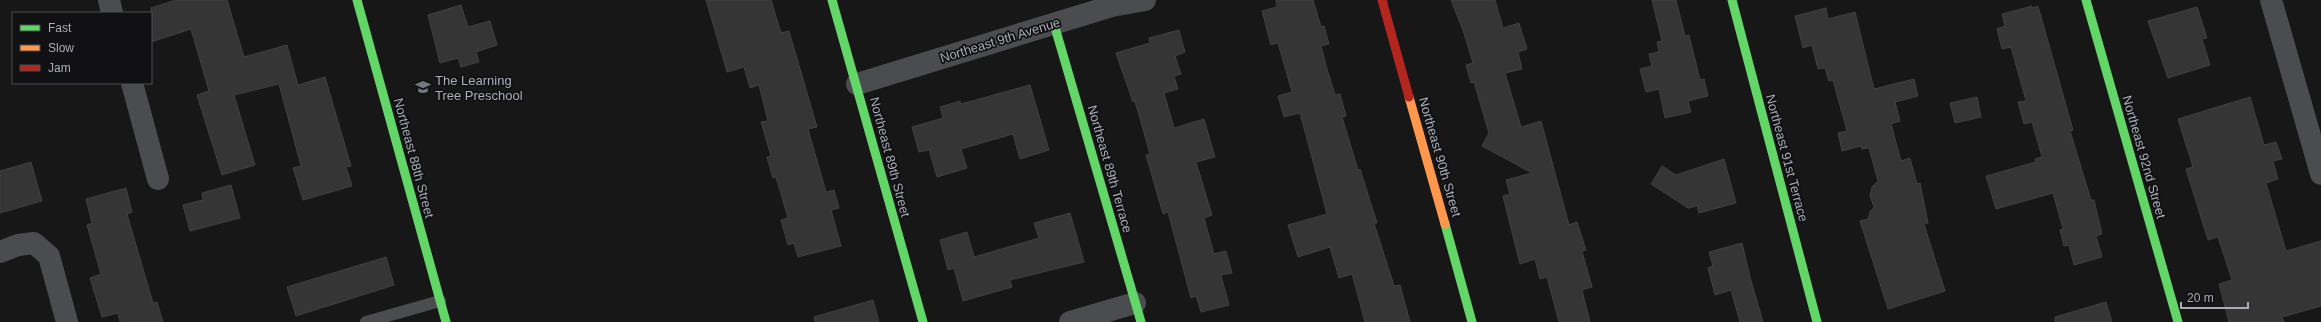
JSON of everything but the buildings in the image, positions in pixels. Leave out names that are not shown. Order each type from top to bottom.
[{"type":"street","points":[[109,0],[112,12]]},
{"type":"street","name":"Northeast 88th Street","points":[[357,0],[446,322]]},
{"type":"street","name":"Northeast 89th Street","points":[[832,0],[857,84],[923,322]]},
{"type":"street","name":"Northeast 9th Avenue","points":[[857,84],[1112,6],[1145,0]]},
{"type":"street","name":"Northeast 90th Street","points":[[1382,0],[1472,322]]},
{"type":"street","name":"Northeast 91st Terrace","points":[[1732,0],[1817,322]]},
{"type":"street","name":"Northeast 92nd Street","points":[[2086,0],[2178,322]]},
{"type":"street","points":[[2271,0],[2321,174]]},
{"type":"street","name":"Northeast 89th Terrace","points":[[1054,24],[1138,313]]},
{"type":"street","points":[[132,84],[158,179]]},
{"type":"street","points":[[0,252],[18,245],[34,243],[48,256],[67,322]]},
{"type":"street","points":[[1070,322],[1138,313]]},
{"type":"lane","points":[[366,322],[440,301]]},
{"type":"traffic: fast","points":[[357,0],[446,322]]},
{"type":"traffic: fast","points":[[832,0],[923,322]]},
{"type":"traffic: fast","points":[[1732,0],[1817,322]]},
{"type":"traffic: fast","points":[[2086,0],[2178,322]]},
{"type":"traffic: fast","points":[[1054,24],[1141,322]]},
{"type":"traffic: fast","points":[[1445,224],[1472,322]]},
{"type":"traffic: slow","points":[[1409,97],[1445,224]]},
{"type":"traffic: jam","points":[[1382,0],[1409,97]]},
{"type":"place","name":"The Learning Tree Preschool","points":[[423,87]]}]
